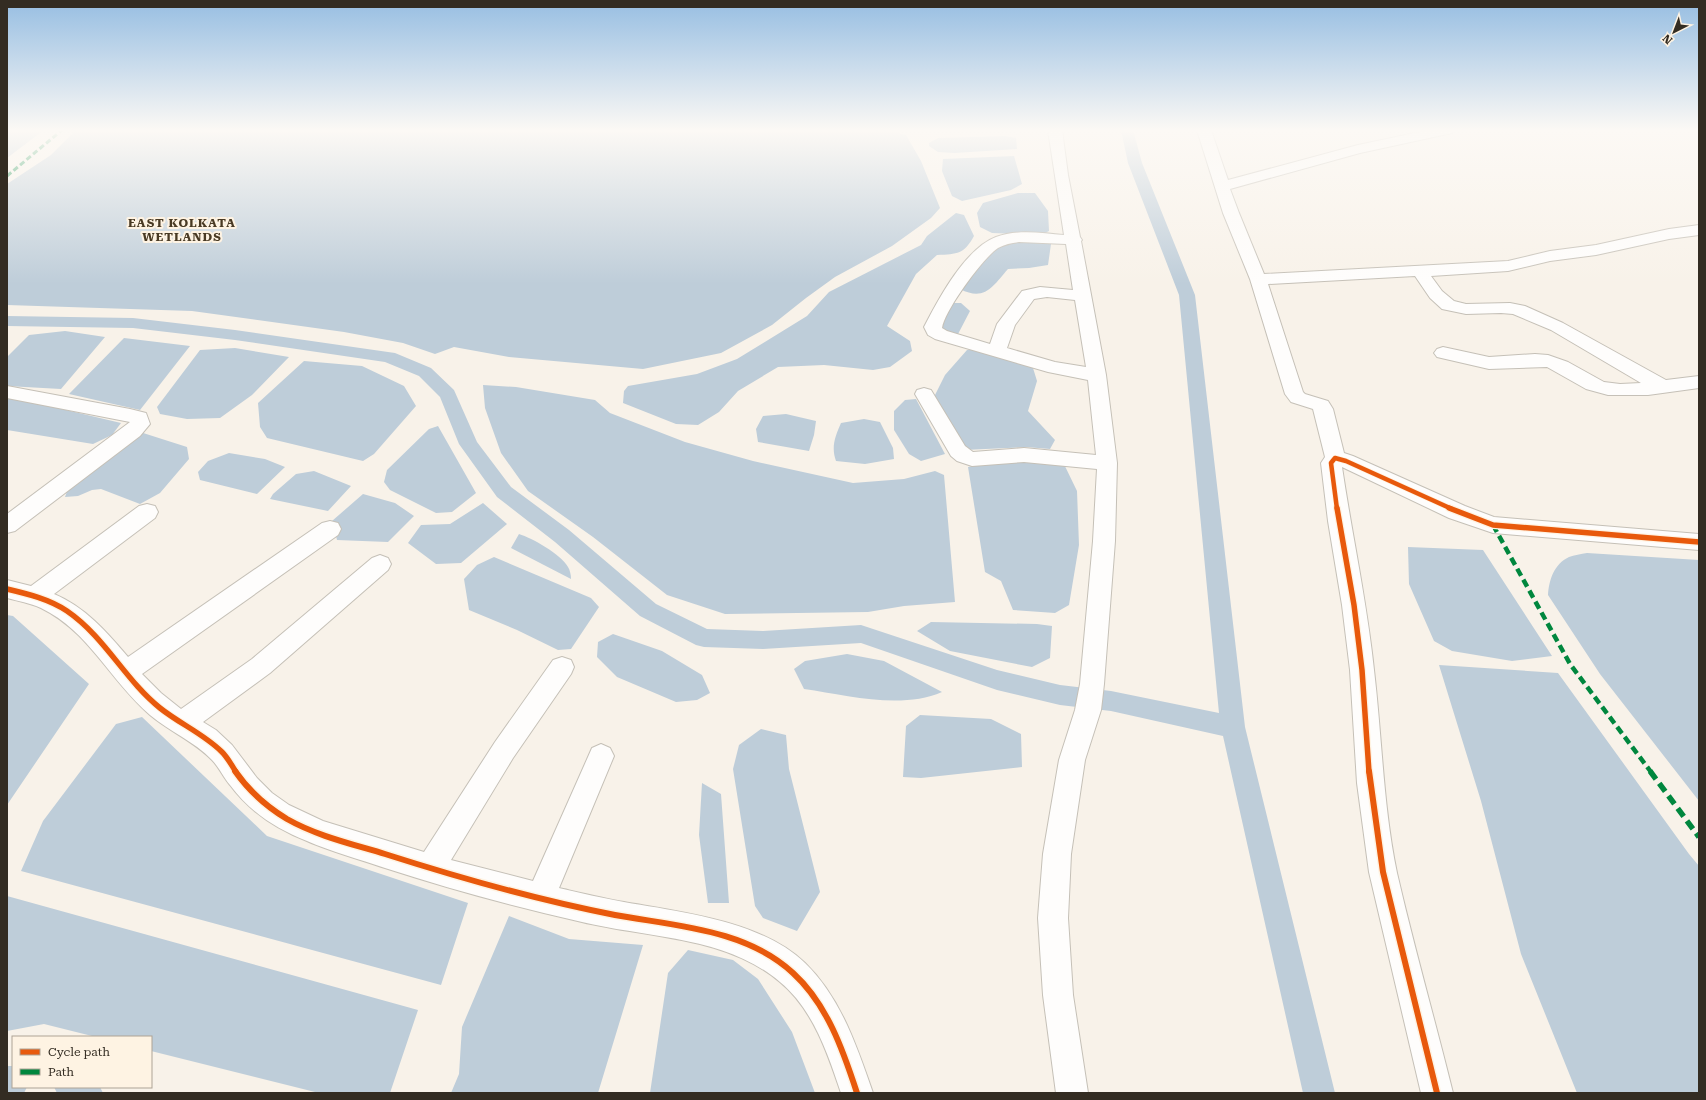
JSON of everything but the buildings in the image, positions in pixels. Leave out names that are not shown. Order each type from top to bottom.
[{"type":"street","points":[[1062,181],[1097,375],[1108,463],[1104,541],[1090,697],[1072,760],[1057,854],[1053,918],[1058,995],[1072,1093]]},
{"type":"street","points":[[1221,181],[1231,213],[1258,279],[1294,394],[1298,398],[1321,404],[1323,409],[1334,458],[1331,463],[1339,521],[1354,605],[1362,670],[1370,783],[1383,872],[1437,1093]]},
{"type":"street","points":[[1223,186],[1240,181]]},
{"type":"street","points":[[1258,279],[1508,266],[1550,256],[1596,250],[1668,234],[1699,230]]},
{"type":"street","points":[[1074,240],[1003,240],[993,244],[974,262],[956,286],[933,327],[934,331],[946,337],[997,350],[1054,368],[1097,375]]},
{"type":"street","points":[[1419,270],[1440,299],[1446,304],[1456,308],[1469,310],[1507,307],[1533,315],[1586,341],[1651,381],[1664,387]]},
{"type":"street","points":[[997,350],[1006,324],[1028,295],[1043,293],[1083,296]]},
{"type":"street","points":[[1443,353],[1486,362],[1504,363],[1539,360],[1548,361],[1561,365],[1589,383],[1605,389],[1664,387],[1699,382]]},
{"type":"street","points":[[7,392],[130,415],[139,418],[140,424],[133,431],[7,525]]},
{"type":"street","points":[[924,394],[958,451],[964,456],[972,459],[1024,455],[1108,463]]},
{"type":"street","points":[[1334,458],[1346,461],[1457,512],[1494,525],[1699,542]]},
{"type":"street","points":[[35,596],[147,512]]},
{"type":"street","points":[[126,672],[330,529]]},
{"type":"street","points":[[182,723],[261,666],[380,564]]},
{"type":"street","points":[[7,589],[35,596],[53,603],[74,618],[95,636],[153,702],[182,723],[204,736],[217,747],[226,756],[239,777],[253,794],[274,811],[306,828],[430,868],[540,898],[628,917],[706,930],[754,946],[792,971],[818,1002],[834,1031],[845,1057],[857,1093]]},
{"type":"street","points":[[430,868],[504,750],[562,667]]},
{"type":"street","points":[[540,898],[601,756]]},
{"type":"water","points":[[11,181],[929,181],[940,208],[931,218],[892,246],[835,277],[772,325],[721,353],[643,369],[509,357],[454,347],[435,354],[403,343],[344,332],[192,311],[7,305],[7,184]]},
{"type":"water","points":[[946,181],[1021,181],[1022,184],[1011,190],[962,201],[952,196]]},
{"type":"water","points":[[1018,193],[1035,193],[1048,211],[1049,231],[1041,235],[992,233],[980,227],[977,213],[983,203]]},
{"type":"water","points":[[956,213],[964,215],[974,236],[967,246],[960,252],[937,255],[916,274],[887,326],[910,341],[912,351],[890,367],[873,370],[824,365],[778,367],[738,391],[719,412],[698,425],[676,424],[623,403],[624,391],[628,386],[697,374],[737,359],[807,316],[829,292],[921,245],[927,236]]},
{"type":"water","points":[[1014,242],[1051,244],[1048,265],[1008,269],[993,286],[982,293],[969,293],[960,289],[994,245]]},
{"type":"water","points":[[950,303],[961,303],[970,311],[957,336],[937,332]]},
{"type":"water","points":[[65,331],[105,337],[61,389],[7,386],[7,357],[29,335]]},
{"type":"water","points":[[124,338],[190,346],[140,410],[69,394]]},
{"type":"water","points":[[235,348],[289,357],[252,395],[220,418],[187,419],[160,414],[157,407],[200,350]]},
{"type":"water","points":[[967,350],[986,350],[1033,368],[1037,381],[1028,411],[1055,440],[1050,449],[1026,447],[964,450],[931,403],[945,375]]},
{"type":"water","points":[[304,361],[362,366],[404,386],[416,406],[374,454],[363,461],[267,438],[260,427],[258,403]]},
{"type":"water","points":[[483,385],[516,387],[595,400],[610,413],[685,442],[753,461],[853,483],[904,479],[935,471],[944,475],[955,602],[904,606],[868,612],[725,614],[667,595],[593,537],[528,491],[501,453],[485,408]]},
{"type":"water","points":[[7,396],[121,423],[112,435],[93,444],[7,430]]},
{"type":"water","points":[[916,399],[945,454],[921,461],[909,454],[894,430],[894,411],[905,400]]},
{"type":"water","points":[[786,414],[816,421],[814,435],[809,451],[758,442],[756,429],[763,416]]},
{"type":"water","points":[[864,419],[880,422],[893,448],[894,459],[865,464],[836,461],[834,442],[841,423]]},
{"type":"water","points":[[438,426],[476,493],[452,512],[436,513],[390,490],[384,482],[387,470],[429,429]]},
{"type":"water","points":[[140,432],[187,447],[189,459],[160,493],[140,504],[101,489],[92,490],[78,496],[65,497],[69,486]]},
{"type":"water","points":[[229,453],[265,459],[285,467],[257,494],[200,480],[198,472],[208,461]]},
{"type":"water","points":[[1017,456],[1062,460],[1077,491],[1079,545],[1069,605],[1055,613],[1013,610],[1001,581],[985,572],[968,467]]},
{"type":"water","points":[[314,471],[351,486],[328,511],[270,499],[273,494],[296,474]]},
{"type":"water","points":[[363,494],[395,503],[414,516],[388,542],[337,540],[332,521]]},
{"type":"water","points":[[483,503],[507,524],[461,563],[436,564],[408,543],[421,525],[450,524]]},
{"type":"water","points":[[519,534],[538,543],[559,557],[569,568],[571,579],[511,548]]},
{"type":"water","points":[[1408,547],[1483,550],[1552,656],[1512,661],[1452,651],[1434,641],[1409,584]]},
{"type":"water","points":[[1587,553],[1699,560],[1699,801],[1600,674],[1548,595],[1551,578],[1556,568],[1569,557]]},
{"type":"water","points":[[494,557],[591,598],[599,607],[571,649],[558,650],[517,630],[469,610],[464,579],[477,565]]},
{"type":"water","points":[[7,615],[13,616],[89,684],[7,805]]},
{"type":"water","points":[[931,622],[1037,624],[1052,626],[1050,658],[1032,667],[950,651],[917,631]]},
{"type":"water","points":[[613,634],[662,651],[702,675],[710,693],[697,700],[676,702],[617,677],[597,657],[598,642]]},
{"type":"water","points":[[847,654],[884,661],[942,692],[909,700],[891,701],[873,700],[804,689],[794,669],[805,661]]},
{"type":"water","points":[[1439,665],[1558,673],[1699,866],[1699,1093],[1577,1093],[1521,954],[1481,801]]},
{"type":"water","points":[[920,715],[991,719],[1021,734],[1022,767],[921,778],[903,777],[906,726]]},
{"type":"water","points":[[142,717],[267,836],[468,903],[441,985],[21,871],[43,821],[116,724]]},
{"type":"water","points":[[761,729],[786,735],[789,769],[820,892],[797,931],[763,918],[755,906],[733,769],[739,745]]},
{"type":"water","points":[[702,783],[721,794],[729,903],[708,903],[699,835]]},
{"type":"water","points":[[7,896],[418,1010],[390,1093],[319,1093],[152,1051],[152,1036],[92,1036],[44,1024],[7,1031]]},
{"type":"water","points":[[509,916],[569,939],[643,945],[598,1093],[451,1093],[459,1074],[462,1027]]},
{"type":"water","points":[[688,950],[733,960],[758,979],[792,1032],[815,1093],[650,1093],[668,973]]},
{"type":"waterway","points":[[1142,181],[1187,295],[1233,727]]},
{"type":"waterway","points":[[7,321],[133,323],[235,335],[389,357],[425,372],[448,394],[468,444],[504,492],[562,536],[648,610],[704,638],[763,640],[861,634],[997,680],[1060,695],[1111,701],[1233,727]]},
{"type":"waterway","points":[[1233,727],[1319,1093]]},
{"type":"waterway","points":[[7,1082],[12,1082]]},
{"type":"waterway","points":[[73,1088],[87,1093]]},
{"type":"marked path","points":[[1493,525],[1570,664],[1699,837]]},
{"type":"cycle path","points":[[1437,1093],[1383,872],[1370,783],[1362,670],[1354,605],[1339,521],[1331,463],[1335,458],[1346,461],[1457,512],[1493,525],[1699,542]]},
{"type":"cycle path","points":[[7,589],[47,601],[67,611],[93,634],[152,701],[169,715],[215,745],[223,753],[248,787],[262,802],[297,824],[419,865],[490,885],[589,909],[717,934],[755,948],[773,958],[795,974],[823,1011],[842,1050],[857,1093]]},
{"type":"district","name":"EAST KOLKATA WETLANDS","points":[[182,230]]}]
